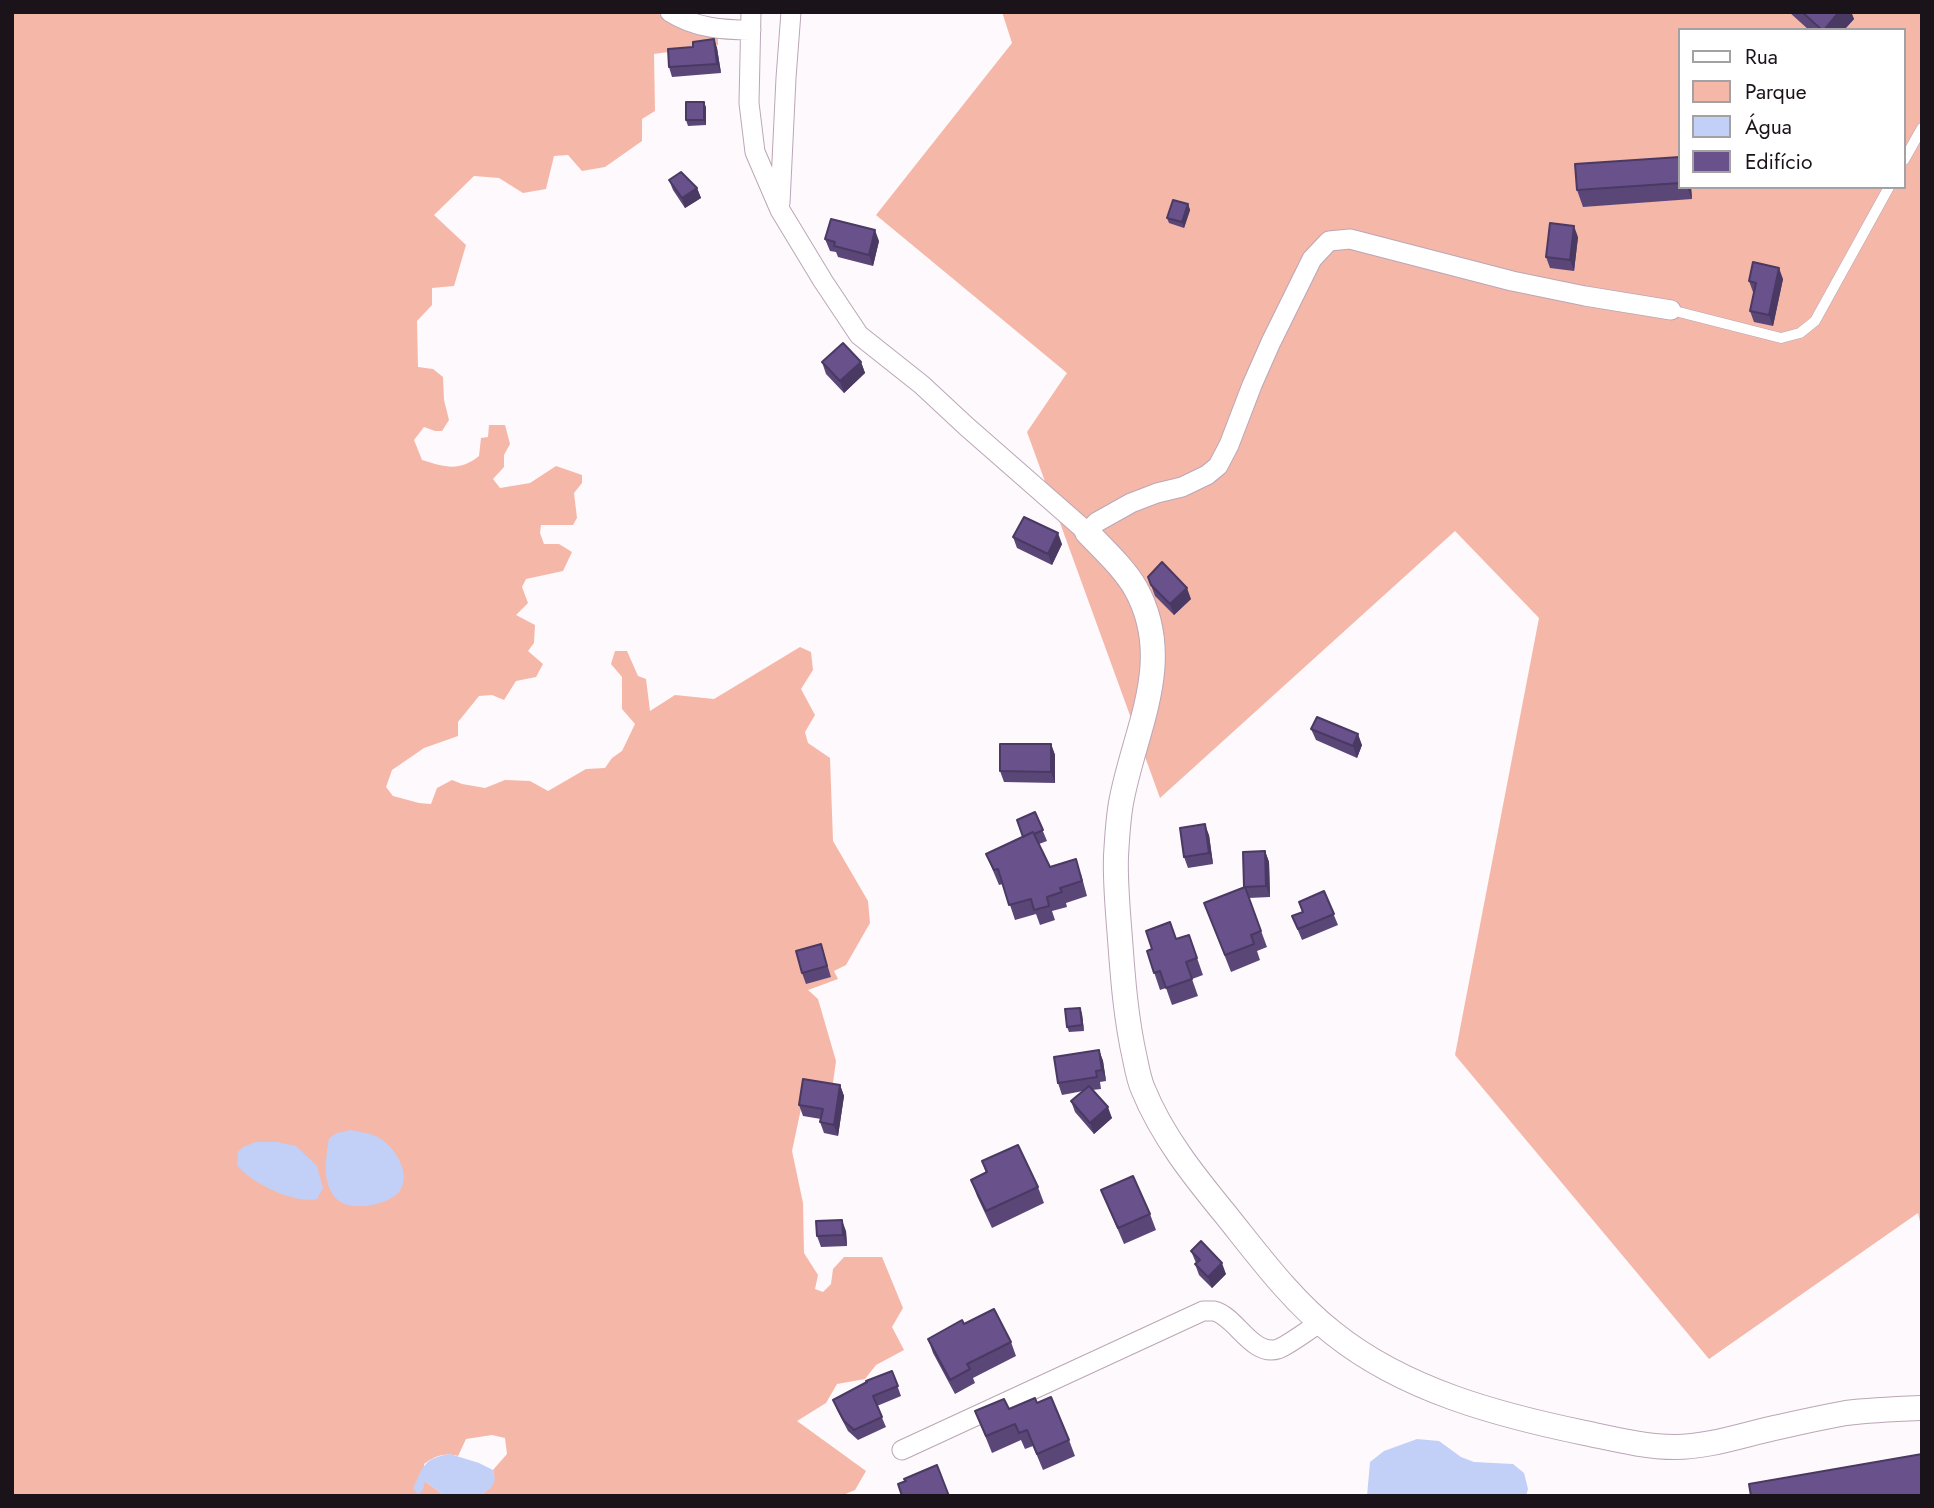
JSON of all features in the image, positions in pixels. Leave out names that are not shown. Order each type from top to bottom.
[{"type":"street","points":[[670,12],[702,26],[719,29],[751,21],[749,103],[755,152],[780,210],[859,335],[922,384],[1087,532],[1123,570],[1136,589],[1152,626],[1155,660],[1121,803],[1116,860],[1124,1000],[1131,1040],[1141,1086],[1173,1146],[1278,1279],[1320,1323],[1367,1357],[1433,1390],[1548,1426],[1640,1444],[1701,1446],[1776,1427],[1848,1413],[1922,1408]]},
{"type":"street","points":[[780,210],[791,12]]},
{"type":"street","points":[[1087,532],[1097,522],[1131,503],[1182,487],[1207,475],[1218,466],[1271,342],[1312,259],[1329,241],[1350,239],[1511,281],[1671,310]]},
{"type":"street","points":[[902,1450],[1203,1311],[1215,1311],[1223,1315],[1255,1343],[1267,1349],[1278,1349],[1320,1323]]},
{"type":"lane","points":[[1906,156],[1922,128]]},
{"type":"lane","points":[[1671,310],[1782,338],[1800,333],[1815,321],[1888,189]]},
{"type":"green space","points":[[12,12],[657,12],[671,24],[718,35],[718,45],[654,54],[655,111],[642,119],[642,141],[605,167],[582,171],[568,155],[554,156],[546,189],[523,193],[499,178],[474,176],[434,215],[466,245],[454,286],[432,288],[432,305],[417,321],[418,367],[433,369],[443,377],[444,400],[449,420],[442,431],[424,427],[414,440],[422,460],[452,467],[465,464],[479,456],[481,438],[488,437],[489,425],[505,425],[510,444],[504,455],[504,467],[493,479],[500,488],[530,483],[556,466],[582,475],[582,483],[574,493],[577,518],[573,525],[541,525],[540,533],[544,544],[559,544],[572,552],[563,571],[526,579],[522,587],[528,603],[516,615],[535,625],[534,643],[528,651],[543,664],[536,677],[516,681],[504,700],[492,695],[479,696],[458,722],[458,736],[424,748],[392,770],[386,787],[393,796],[431,804],[437,788],[452,780],[485,788],[505,780],[530,781],[548,791],[586,769],[605,768],[612,758],[622,751],[635,724],[622,709],[622,677],[611,664],[615,651],[627,651],[638,676],[646,679],[650,711],[675,695],[714,699],[800,647],[811,652],[813,670],[801,689],[815,715],[805,732],[808,743],[830,758],[833,841],[868,901],[870,923],[846,965],[834,971],[838,979],[808,990],[818,999],[836,1061],[832,1090],[806,1085],[792,1151],[803,1203],[804,1253],[818,1275],[815,1289],[823,1292],[831,1284],[833,1269],[844,1257],[882,1257],[903,1308],[892,1327],[904,1350],[876,1365],[865,1379],[837,1384],[826,1403],[797,1421],[866,1471],[855,1490],[841,1496],[479,1496],[492,1486],[493,1470],[507,1454],[505,1438],[492,1435],[466,1439],[458,1456],[448,1454],[424,1464],[425,1481],[445,1496],[12,1496]]},
{"type":"green space","points":[[1002,12],[1922,12],[1922,1231],[1918,1213],[1709,1359],[1455,1055],[1539,618],[1455,531],[1160,798],[1027,432],[1067,373],[876,215],[1012,43]]},
{"type":"water","points":[[351,1130],[378,1137],[400,1161],[403,1185],[394,1197],[360,1206],[344,1204],[336,1199],[328,1183],[326,1170],[329,1138]]},
{"type":"water","points":[[256,1142],[296,1146],[317,1166],[323,1188],[317,1199],[297,1198],[274,1191],[244,1172],[237,1165],[238,1152]]},
{"type":"water","points":[[1417,1439],[1439,1441],[1461,1457],[1474,1462],[1513,1464],[1524,1473],[1528,1489],[1526,1496],[1367,1496],[1370,1462],[1384,1451]]},
{"type":"water","points":[[450,1454],[493,1470],[495,1479],[491,1488],[479,1496],[445,1496],[425,1481],[423,1490],[418,1494],[413,1489],[426,1464]]},
{"type":"building","points":[[1802,12],[1839,12],[1826,28],[1820,28]]},
{"type":"building","points":[[714,39],[717,64],[669,67],[668,49],[693,47],[693,42]]},
{"type":"building","points":[[686,102],[704,102],[704,120],[686,120]]},
{"type":"building","points":[[1678,157],[1678,183],[1577,190],[1575,164]]},
{"type":"building","points":[[681,172],[697,188],[682,198],[669,180]]},
{"type":"building","points":[[1173,200],[1188,204],[1182,222],[1167,218]]},
{"type":"building","points":[[831,219],[875,230],[869,255],[834,246],[835,242],[825,239]]},
{"type":"building","points":[[1550,223],[1574,226],[1570,260],[1546,257]]},
{"type":"building","points":[[1753,262],[1779,268],[1769,315],[1750,311],[1756,283],[1749,281]]},
{"type":"building","points":[[843,343],[861,362],[840,381],[822,362]]},
{"type":"building","points":[[1024,517],[1058,533],[1048,554],[1013,537]]},
{"type":"building","points":[[1162,562],[1187,588],[1170,604],[1151,585],[1148,577]]},
{"type":"building","points":[[1317,717],[1358,734],[1353,746],[1311,729]]},
{"type":"building","points":[[1000,744],[1051,744],[1051,772],[1000,771]]},
{"type":"building","points":[[1035,812],[1043,830],[1023,837],[1017,820]]},
{"type":"building","points":[[1205,824],[1209,853],[1184,857],[1180,828]]},
{"type":"building","points":[[1033,832],[1050,867],[1076,859],[1082,881],[1060,888],[1062,892],[1047,897],[1049,906],[1034,910],[1031,899],[1009,905],[998,869],[994,870],[986,854]]},
{"type":"building","points":[[1265,851],[1266,886],[1244,887],[1243,852]]},
{"type":"building","points":[[1245,887],[1261,931],[1251,935],[1254,944],[1225,955],[1204,903]]},
{"type":"building","points":[[1324,891],[1334,914],[1298,929],[1292,916],[1303,912],[1299,902]]},
{"type":"building","points":[[1170,922],[1176,939],[1189,935],[1197,958],[1186,962],[1192,979],[1166,988],[1160,971],[1154,973],[1147,951],[1152,949],[1146,931]]},
{"type":"building","points":[[821,944],[827,966],[802,973],[796,951]]},
{"type":"building","points":[[1080,1008],[1082,1025],[1067,1027],[1065,1009]]},
{"type":"building","points":[[1099,1050],[1102,1070],[1096,1071],[1097,1077],[1058,1083],[1054,1057]]},
{"type":"building","points":[[803,1079],[840,1085],[834,1125],[820,1122],[823,1109],[799,1105]]},
{"type":"building","points":[[1089,1086],[1108,1107],[1090,1123],[1071,1101]]},
{"type":"building","points":[[1018,1145],[1038,1187],[986,1211],[971,1180],[987,1172],[982,1161]]},
{"type":"building","points":[[1133,1176],[1150,1214],[1118,1228],[1101,1190]]},
{"type":"building","points":[[842,1220],[843,1235],[817,1236],[816,1221]]},
{"type":"building","points":[[1201,1241],[1222,1263],[1208,1277],[1195,1264],[1200,1260],[1191,1251]]},
{"type":"building","points":[[994,1309],[1011,1342],[967,1364],[970,1369],[950,1380],[928,1339],[962,1320],[964,1324]]},
{"type":"building","points":[[892,1371],[898,1386],[873,1396],[882,1417],[854,1430],[844,1421],[833,1400],[866,1381]]},
{"type":"building","points":[[1051,1397],[1069,1440],[1037,1454],[1027,1430],[1019,1433],[1015,1424],[986,1436],[975,1411],[1004,1399],[1009,1409],[1035,1398],[1037,1403]]},
{"type":"building","points":[[1922,1454],[1922,1496],[1751,1496],[1749,1484]]},
{"type":"building","points":[[937,1465],[949,1496],[902,1496],[898,1484]]}]
